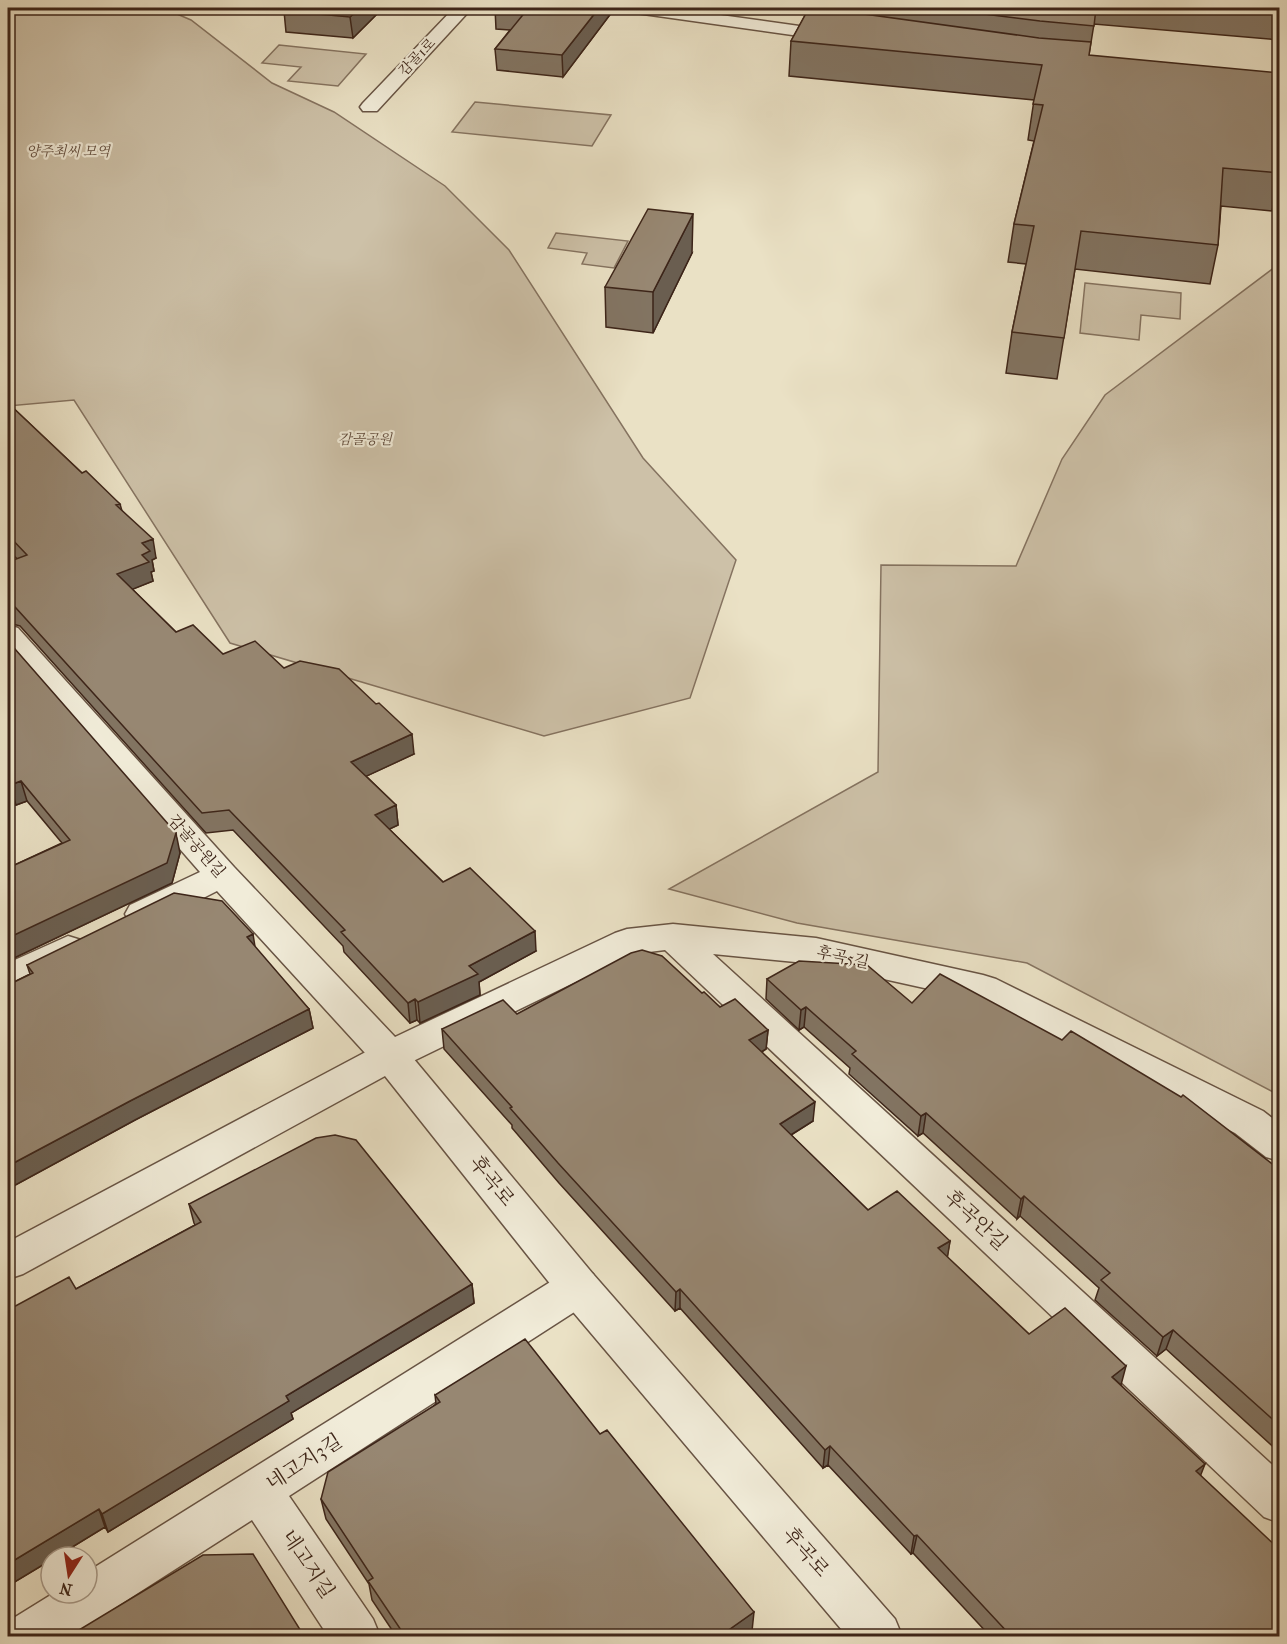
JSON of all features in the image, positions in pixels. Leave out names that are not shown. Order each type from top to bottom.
[{"type":"street","name":"감골1로","points":[[370,107],[463,8]]},
{"type":"street","points":[[636,8],[857,39]]},
{"type":"street","name":"감골공원길","points":[[8,634],[222,875],[390,1056]]},
{"type":"street","points":[[8,978],[222,875]]},
{"type":"street","name":"후곡5길","points":[[390,1056],[627,942],[673,937],[816,951],[983,988],[1249,1122],[1280,1146]]},
{"type":"street","name":"후곡안길","points":[[673,937],[1280,1502]]},
{"type":"street","points":[[8,1262],[390,1056]]},
{"type":"street","name":"후곡로","points":[[390,1056],[578,1287],[878,1636]]},
{"type":"street","name":"네고지3길","points":[[29,1636],[578,1287]]},
{"type":"street","name":"네고지길","points":[[259,1491],[356,1636]]},
{"type":"green space","name":"감골공원","points":[[8,8],[163,8],[191,20],[272,83],[334,112],[445,186],[509,250],[643,458],[736,560],[690,698],[544,736],[230,643],[74,400],[8,406]]},
{"type":"green space","points":[[279,45],[366,54],[338,86],[288,81],[301,67],[262,63]]},
{"type":"green space","points":[[475,102],[611,115],[592,146],[452,132]]},
{"type":"green space","points":[[556,233],[628,241],[614,268],[582,264],[587,253],[548,248]]},
{"type":"green space","points":[[1279,264],[1279,1095],[1027,963],[797,923],[669,889],[878,772],[881,565],[1016,566],[1062,459],[1105,395]]},
{"type":"green space","points":[[1085,283],[1181,293],[1180,319],[1141,315],[1139,340],[1080,333]]},
{"type":"building","points":[[288,8],[360,8],[350,17],[284,11]]},
{"type":"building","points":[[495,8],[599,8],[562,55],[495,49],[526,11]]},
{"type":"building","points":[[809,8],[1039,38],[1091,42],[1089,55],[1280,73],[1280,173],[1223,168],[1218,245],[1081,231],[1064,338],[1012,332],[1034,226],[1014,224],[1043,105],[1033,104],[1042,65],[791,41]]},
{"type":"building","points":[[936,8],[1096,8],[1094,26]]},
{"type":"building","points":[[648,209],[693,214],[653,292],[605,287]]},
{"type":"building","points":[[8,403],[82,473],[86,471],[120,504],[116,505],[153,539],[142,543],[150,551],[142,555],[149,562],[117,574],[176,632],[193,625],[223,654],[255,641],[284,668],[300,661],[339,669],[412,734],[351,762],[396,805],[375,815],[443,882],[470,868],[535,931],[469,966],[478,974],[418,1002],[415,999],[408,1003],[341,932],[345,930],[229,810],[202,813],[15,607],[8,605],[8,562],[27,555],[8,535]]},
{"type":"building","points":[[8,641],[176,833],[167,863],[8,938],[8,868],[70,840],[21,781],[10,785],[8,782]]},
{"type":"building","points":[[174,893],[222,901],[253,934],[247,937],[309,1009],[8,1166],[8,985],[33,973],[27,965]]},
{"type":"building","points":[[642,950],[662,956],[720,1007],[735,999],[768,1030],[749,1040],[815,1102],[780,1124],[868,1210],[897,1191],[950,1241],[938,1248],[1029,1334],[1065,1308],[1126,1366],[1112,1377],[1205,1464],[1196,1471],[1280,1550],[1280,1636],[1011,1636],[830,1446],[825,1450],[680,1289],[676,1292],[558,1163],[510,1108],[512,1107],[442,1029],[503,1000],[517,1014],[631,953]]},
{"type":"building","points":[[799,961],[867,965],[912,1003],[940,974],[1062,1040],[1071,1031],[1181,1097],[1183,1095],[1280,1170],[1280,1426],[1173,1330],[1163,1337],[1101,1280],[1110,1273],[1024,1196],[1021,1199],[926,1113],[921,1116],[852,1054],[856,1051],[806,1007],[801,1010],[767,979]]},
{"type":"building","points":[[335,1135],[356,1140],[472,1284],[286,1396],[289,1401],[102,1514],[99,1509],[8,1564],[8,1310],[69,1277],[76,1289],[201,1222],[189,1204],[316,1138]]},
{"type":"building","points":[[525,1339],[600,1434],[607,1430],[754,1612],[720,1636],[405,1636],[368,1581],[373,1578],[321,1499],[328,1472],[440,1402],[435,1395]]},
{"type":"building","points":[[253,1554],[304,1636],[69,1636],[203,1555]]},
{"type":"park label","name":"양주최씨 모역","points":[[68,151]]}]
